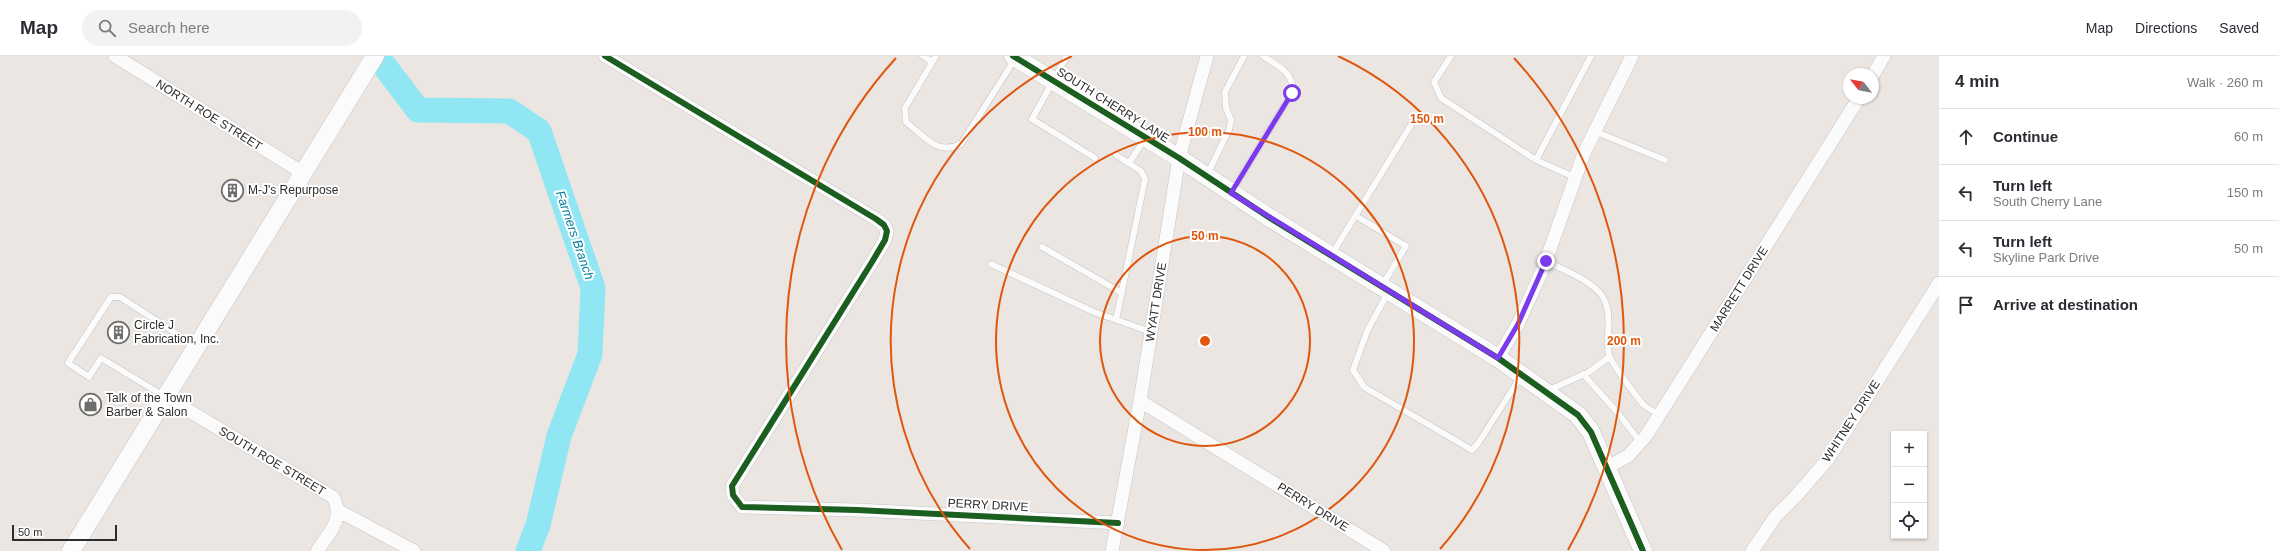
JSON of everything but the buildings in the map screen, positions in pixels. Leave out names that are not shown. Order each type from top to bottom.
[{"type":"street","name":"NORTH ROE STREET","points":[[115,56],[303,173]]},
{"type":"street","points":[[71,551],[375,56]]},
{"type":"street","name":"PERRY DRIVE","points":[[605,56],[876,220],[884,225],[887,231],[885,240],[872,262],[732,486],[732,495],[742,507],[856,510],[1118,523]]},
{"type":"street","name":"WYATT DRIVE","points":[[1112,551],[1140,401],[1179,158],[1207,56]]},
{"type":"street","points":[[1498,358],[1518,324],[1546,261],[1584,153],[1632,56]]},
{"type":"street","points":[[1877,68],[1884,56]]},
{"type":"street","name":"SOUTH CHERRY LANE","points":[[1014,57],[1179,158],[1231,193],[1498,358],[1578,415],[1591,432],[1643,551]]},
{"type":"street","name":"MARRETT DRIVE","points":[[1606,468],[1628,456],[1660,414],[1854,104]]},
{"type":"street","name":"WHITNEY DRIVE","points":[[1752,551],[1776,516],[1795,498],[1828,458],[1939,282]]},
{"type":"street","name":"SOUTH ROE STREET","points":[[166,397],[333,497],[339,511]]},
{"type":"street","name":"PERRY DRIVE","points":[[1140,401],[1384,551]]},
{"type":"street","points":[[317,551],[336,523],[339,511],[414,551]]},
{"type":"lane","points":[[923,56],[932,62]]},
{"type":"lane","points":[[936,56],[905,108],[906,122],[939,148],[951,149],[961,144],[1014,57]]},
{"type":"lane","points":[[1067,56],[1032,119],[1095,158]]},
{"type":"lane","points":[[1207,177],[1230,130],[1231,120],[1226,108],[1224,92],[1244,56]]},
{"type":"lane","points":[[1231,193],[1292,93],[1293,86],[1289,74],[1263,56]]},
{"type":"lane","points":[[1451,56],[1434,82],[1441,98],[1536,160],[1576,178]]},
{"type":"lane","points":[[1536,160],[1591,56]]},
{"type":"lane","points":[[1331,255],[1414,120]]},
{"type":"lane","points":[[1594,131],[1665,160]]},
{"type":"lane","points":[[1129,163],[1146,138]]},
{"type":"lane","points":[[1116,155],[1144,175],[1145,183],[1116,320]]},
{"type":"lane","points":[[1356,216],[1406,246],[1368,329],[1353,370],[1364,387],[1472,450],[1479,442],[1522,375]]},
{"type":"lane","points":[[1042,246],[1122,294]]},
{"type":"lane","points":[[1546,261],[1587,282],[1600,293],[1606,305],[1609,323],[1607,347],[1609,357],[1644,405],[1660,414]]},
{"type":"lane","points":[[991,264],[1068,301],[1151,332]]},
{"type":"lane","points":[[166,397],[101,358],[89,377],[68,363],[111,297],[120,297],[196,347]]},
{"type":"lane","points":[[1545,392],[1583,374],[1609,357]]},
{"type":"lane","points":[[1583,374],[1618,413],[1640,442]]},
{"type":"waterway","name":"Farmers Branch","points":[[377,56],[418,110],[509,111],[539,131],[593,288],[590,354],[559,436],[538,525],[528,551]]},
{"type":"cycle path","points":[[605,56],[876,219],[884,225],[887,231],[885,240],[872,262],[732,486],[733,495],[742,507],[857,510],[1118,523]]},
{"type":"cycle path","points":[[1013,56],[1179,158],[1270,218],[1498,358],[1578,415],[1591,432],[1643,551]]},
{"type":"place","name":"M-J's Repurpose","points":[[232,190]]},
{"type":"place","name":"Circle J Fabrication, Inc.","points":[[119,332]]},
{"type":"place","name":"Talk of the Town Barber & Salon","points":[[91,405]]},
{"type":"route","points":[[1292,93],[1231,193],[1498,358],[1518,324],[1546,261]]}]
